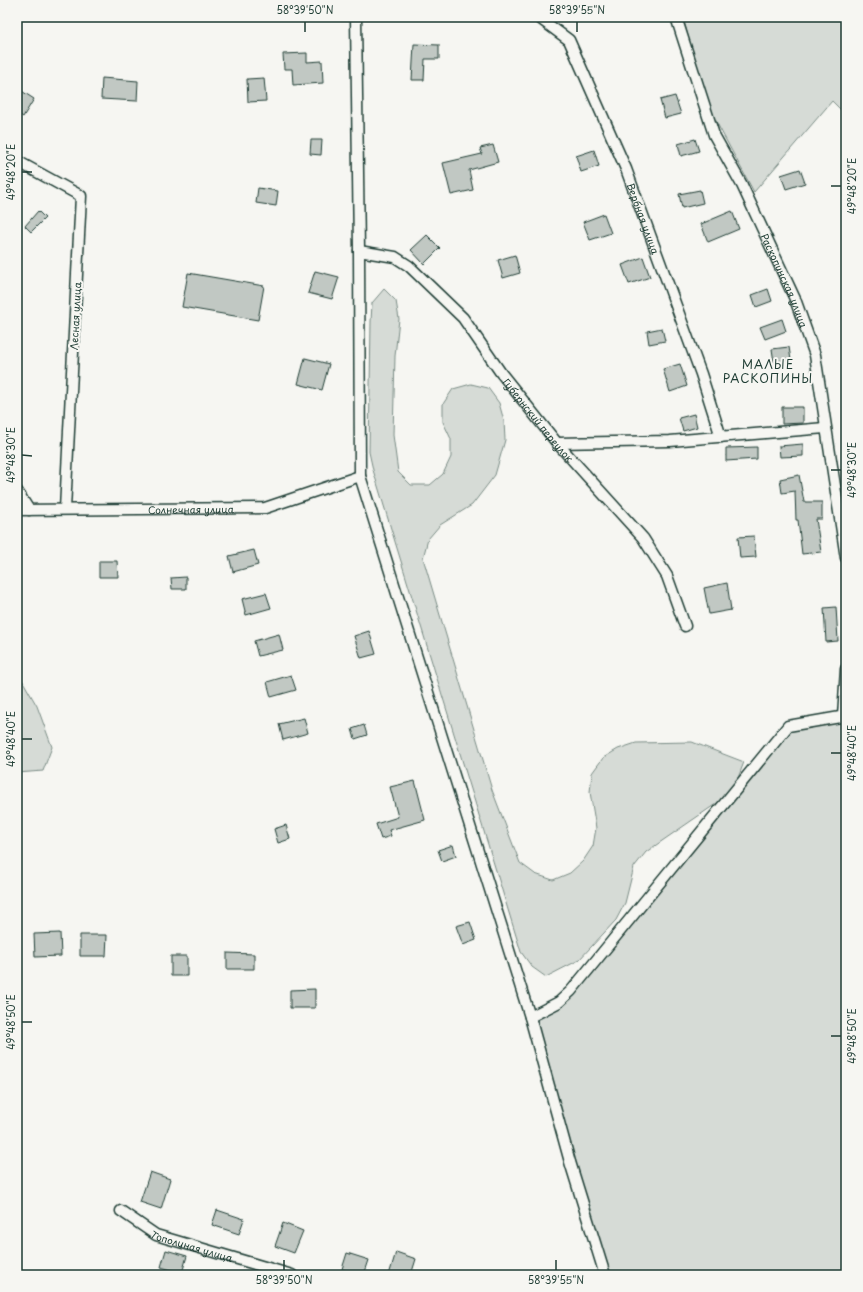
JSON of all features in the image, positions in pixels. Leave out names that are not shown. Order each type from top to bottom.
[{"type":"street","points":[[356,17],[360,476],[530,1017],[570,1162],[605,1275]]},
{"type":"street","name":"Вербная улица","points":[[538,17],[569,40],[626,169],[701,374],[721,437]]},
{"type":"street","name":"Раскопинская улица","points":[[676,17],[714,135],[742,185],[795,299],[815,355],[846,558]]},
{"type":"street","name":"Лесная улица","points":[[17,162],[82,196],[65,509]]},
{"type":"street","name":"Губернский переулок","points":[[359,252],[394,257],[409,266],[463,318],[501,373],[557,443],[643,538],[667,576],[685,626]]},
{"type":"street","points":[[557,443],[670,440],[825,428]]},
{"type":"street","name":"Солнечная улица","points":[[17,510],[265,508],[360,476]]},
{"type":"street","points":[[17,491],[29,510]]},
{"type":"street","points":[[530,1017],[559,1002],[572,991],[788,726],[844,716],[846,669]]},
{"type":"street","name":"Тополиная улица","points":[[121,1212],[156,1235],[292,1275]]},
{"type":"shaded area","points":[[683,17],[846,17],[846,115],[832,101],[754,192],[705,101]]},
{"type":"shaded area","points":[[384,289],[396,301],[399,319],[395,356],[393,435],[398,472],[411,485],[430,485],[443,474],[451,457],[451,439],[443,422],[443,404],[453,389],[471,384],[488,388],[499,403],[504,421],[505,440],[495,475],[472,505],[440,525],[428,539],[423,558],[492,790],[520,863],[535,874],[553,880],[570,873],[583,861],[593,846],[596,828],[590,792],[592,773],[603,758],[618,749],[636,743],[692,742],[744,762],[735,786],[723,799],[646,852],[634,867],[625,903],[616,920],[579,960],[546,977],[532,967],[521,952],[373,470],[369,452],[372,303]]},
{"type":"shaded area","points":[[17,671],[37,706],[52,747],[43,771],[17,773]]},
{"type":"shaded area","points":[[846,720],[846,1275],[605,1275],[530,1017],[572,991],[788,726]]},
{"type":"building","points":[[414,44],[439,45],[439,59],[425,59],[424,80],[412,80]]},
{"type":"building","points":[[307,53],[307,62],[322,61],[323,83],[293,85],[292,69],[284,69],[283,54]]},
{"type":"building","points":[[102,78],[138,81],[137,101],[101,99]]},
{"type":"building","points":[[264,78],[266,101],[248,102],[247,79]]},
{"type":"building","points":[[17,88],[34,99],[23,117],[17,113]]},
{"type":"building","points":[[675,96],[681,114],[665,118],[660,100]]},
{"type":"building","points":[[695,139],[699,151],[681,156],[678,144]]},
{"type":"building","points":[[311,140],[322,140],[321,155],[310,154]]},
{"type":"building","points":[[493,145],[498,162],[469,170],[473,190],[451,195],[443,163],[482,154],[480,148]]},
{"type":"building","points":[[594,150],[599,166],[581,172],[576,156]]},
{"type":"building","points":[[800,169],[805,183],[786,189],[781,175]]},
{"type":"building","points":[[258,188],[278,191],[276,206],[256,203]]},
{"type":"building","points":[[700,190],[703,203],[682,208],[679,194]]},
{"type":"building","points":[[38,211],[45,218],[31,232],[25,226]]},
{"type":"building","points":[[732,211],[739,229],[708,242],[701,224]]},
{"type":"building","points":[[604,214],[611,233],[590,240],[583,222]]},
{"type":"building","points":[[427,235],[440,248],[424,264],[411,250]]},
{"type":"building","points":[[515,255],[520,273],[503,278],[498,260]]},
{"type":"building","points":[[643,257],[650,277],[629,284],[622,265]]},
{"type":"building","points":[[315,271],[339,277],[332,299],[308,293]]},
{"type":"building","points":[[188,273],[264,286],[258,320],[182,307]]},
{"type":"building","points":[[768,289],[772,301],[756,307],[752,295]]},
{"type":"building","points":[[782,319],[786,331],[765,339],[760,327]]},
{"type":"building","points":[[662,328],[665,341],[649,344],[647,331]]},
{"type":"building","points":[[789,347],[791,360],[774,362],[772,349]]},
{"type":"building","points":[[305,358],[329,364],[322,390],[298,384]]},
{"type":"building","points":[[680,364],[687,386],[670,392],[663,369]]},
{"type":"building","points":[[782,407],[803,407],[803,423],[782,424]]},
{"type":"building","points":[[694,414],[697,427],[683,431],[679,418]]},
{"type":"building","points":[[803,444],[803,456],[780,457],[779,446]]},
{"type":"building","points":[[757,447],[757,459],[726,461],[726,448]]},
{"type":"building","points":[[799,475],[804,502],[822,502],[822,519],[816,519],[821,552],[802,554],[798,520],[796,520],[795,491],[782,493],[780,479]]},
{"type":"building","points":[[754,536],[756,557],[740,558],[738,537]]},
{"type":"building","points":[[254,550],[258,565],[233,572],[229,556]]},
{"type":"building","points":[[99,561],[117,561],[118,577],[99,577]]},
{"type":"building","points":[[186,577],[186,589],[172,589],[171,578]]},
{"type":"building","points":[[727,583],[731,610],[709,614],[704,588]]},
{"type":"building","points":[[266,593],[271,608],[246,615],[242,599]]},
{"type":"building","points":[[836,607],[838,641],[826,642],[824,608]]},
{"type":"building","points":[[369,631],[376,654],[361,658],[354,636]]},
{"type":"building","points":[[279,634],[283,650],[258,656],[254,641]]},
{"type":"building","points":[[291,675],[296,690],[271,697],[267,682]]},
{"type":"building","points":[[304,718],[308,733],[283,740],[279,724]]},
{"type":"building","points":[[364,725],[367,735],[355,739],[352,729]]},
{"type":"building","points":[[415,781],[425,820],[389,830],[391,836],[381,839],[376,824],[398,817],[390,787]]},
{"type":"building","points":[[286,825],[290,839],[278,843],[274,829]]},
{"type":"building","points":[[453,845],[456,856],[442,861],[438,850]]},
{"type":"building","points":[[470,922],[476,940],[463,945],[456,926]]},
{"type":"building","points":[[60,933],[61,956],[35,957],[34,934]]},
{"type":"building","points":[[80,935],[107,935],[106,956],[80,956]]},
{"type":"building","points":[[227,953],[254,954],[254,969],[227,969]]},
{"type":"building","points":[[171,956],[187,956],[187,976],[171,976]]},
{"type":"building","points":[[315,989],[315,1008],[290,1008],[290,990]]},
{"type":"building","points":[[150,1172],[170,1179],[161,1209],[140,1202]]},
{"type":"building","points":[[217,1210],[244,1219],[239,1234],[212,1225]]},
{"type":"building","points":[[283,1223],[303,1231],[294,1253],[275,1246]]},
{"type":"building","points":[[166,1250],[187,1256],[182,1273],[161,1267]]},
{"type":"building","points":[[396,1252],[416,1259],[411,1275],[389,1275]]},
{"type":"building","points":[[347,1253],[369,1260],[364,1275],[359,1275],[342,1269]]},
{"type":"district","name":"МАЛЫЕ РАСКОПИНЫ","points":[[768,371]]}]
